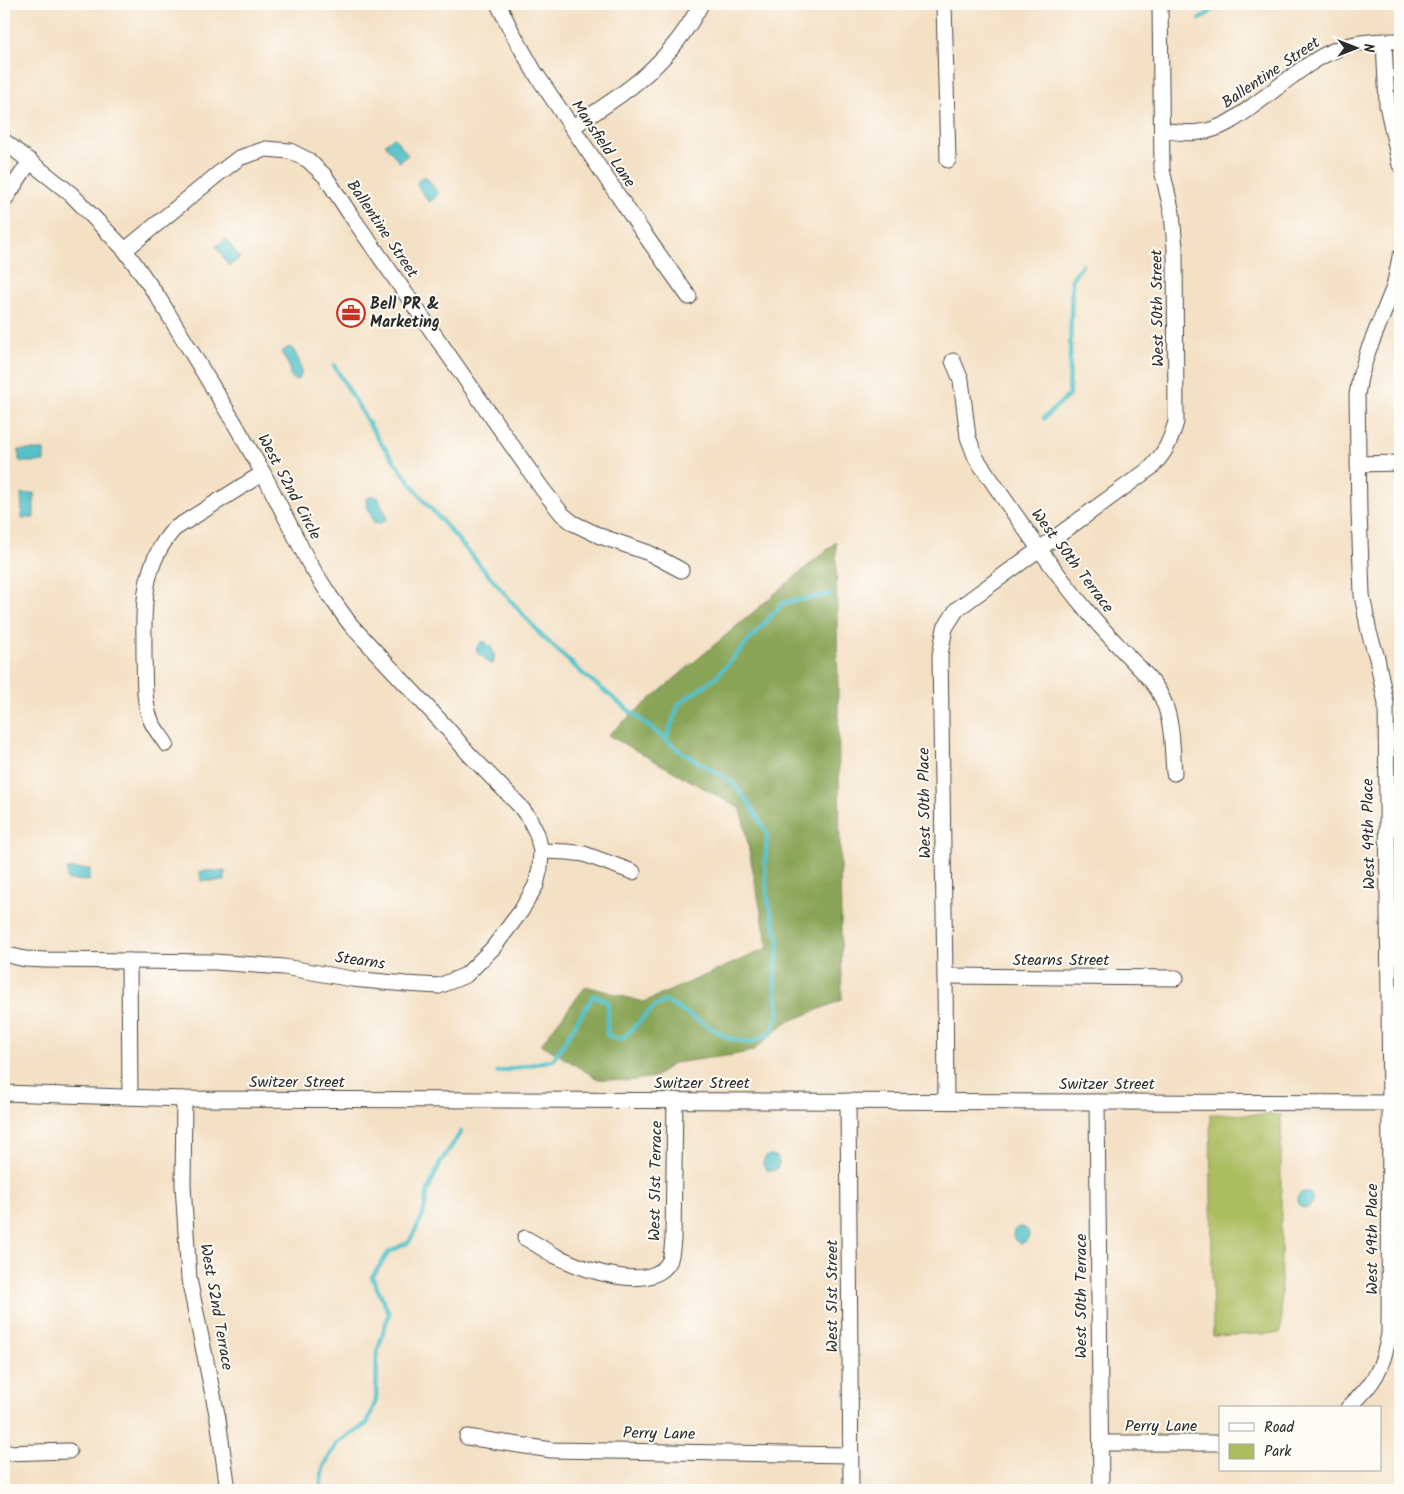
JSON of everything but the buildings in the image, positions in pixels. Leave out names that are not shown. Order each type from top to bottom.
[{"type":"street","name":"Mansfield Lane","points":[[498,4],[534,71],[560,112],[689,297]]},
{"type":"street","points":[[572,127],[648,74],[681,37],[701,4]]},
{"type":"street","points":[[944,4],[948,160]]},
{"type":"street","name":"West 50th Street","points":[[1039,549],[1152,467],[1170,442],[1176,422],[1175,248],[1172,214],[1162,170],[1160,4]]},
{"type":"street","points":[[1384,41],[1388,105],[1400,165]]},
{"type":"street","name":"Ballentine Street","points":[[1162,130],[1182,133],[1202,132],[1228,124],[1328,54],[1362,42],[1400,41]]},
{"type":"street","name":"West 52nd Circle","points":[[4,141],[72,194],[125,250],[158,297],[263,473],[309,563],[340,610],[469,754],[519,805],[529,818],[537,834],[541,851]]},
{"type":"street","name":"Ballentine Street","points":[[125,250],[239,158],[266,149],[290,151],[308,160],[325,176],[355,222],[543,490],[562,514],[573,523],[600,536],[650,553],[681,570]]},
{"type":"street","points":[[4,201],[30,161]]},
{"type":"street","name":"West 49th Place","points":[[1350,1406],[1367,1388],[1378,1372],[1386,1354],[1389,1334],[1395,1103],[1386,704],[1362,595],[1357,395],[1368,351],[1394,287],[1400,257]]},
{"type":"street","name":"West 50th Terrace","points":[[953,361],[961,380],[968,436],[976,458],[1066,586],[1100,627],[1156,686],[1169,718],[1174,773]]},
{"type":"street","points":[[1358,464],[1400,463]]},
{"type":"street","points":[[166,744],[150,719],[146,702],[144,611],[147,582],[154,560],[163,541],[174,529],[263,473]]},
{"type":"street","name":"West 50th Place","points":[[946,1101],[940,655],[945,628],[957,609],[1039,549]]},
{"type":"street","points":[[541,851],[584,854],[633,872]]},
{"type":"street","name":"Stearns","points":[[4,954],[25,959],[215,962],[284,967],[352,979],[439,986],[466,975],[492,948],[521,911],[536,884],[540,868],[541,851]]},
{"type":"street","points":[[129,961],[130,1097]]},
{"type":"street","name":"Stearns Street","points":[[945,976],[1176,978]]},
{"type":"street","name":"Switzer Street","points":[[4,1093],[184,1099],[1395,1103]]},
{"type":"street","name":"West 52nd Terrace","points":[[184,1099],[183,1185],[190,1279],[218,1419],[228,1490]]},
{"type":"street","name":"West 51st Terrace","points":[[525,1238],[578,1266],[612,1276],[644,1277],[659,1273],[669,1262],[673,1240],[675,1100]]},
{"type":"street","name":"West 51st Street","points":[[848,1101],[852,1490]]},
{"type":"street","name":"West 50th Terrace","points":[[1097,1102],[1101,1490]]},
{"type":"street","name":"Perry Lane","points":[[468,1437],[551,1450],[851,1455]]},
{"type":"street","name":"Perry Lane","points":[[1101,1443],[1219,1443]]},
{"type":"street","points":[[4,1453],[69,1451]]},
{"type":"green space","points":[[836,542],[842,1000],[785,1023],[753,1051],[674,1063],[655,1077],[628,1081],[598,1079],[541,1044],[586,986],[644,1002],[768,948],[741,809],[608,735]]},
{"type":"green space","points":[[1210,1114],[1281,1115],[1281,1333],[1213,1336]]},
{"type":"water","points":[[394,137],[408,155],[399,162],[385,144]]},
{"type":"water","points":[[423,176],[426,177],[438,193],[431,201],[428,201],[417,185]]},
{"type":"water","points":[[226,239],[240,258],[229,266],[216,246]]},
{"type":"water","points":[[289,347],[293,349],[301,367],[301,375],[299,379],[295,380],[290,376],[289,366],[281,352]]},
{"type":"water","points":[[19,450],[44,450],[44,462],[21,462],[19,460]]},
{"type":"water","points":[[34,493],[34,518],[22,518],[21,494]]},
{"type":"water","points":[[374,495],[378,497],[387,516],[386,520],[378,524],[377,522],[374,523],[366,503],[366,499]]},
{"type":"water","points":[[484,641],[493,651],[493,664],[488,663],[476,651],[478,645]]},
{"type":"water","points":[[67,869],[90,869],[89,881],[67,880]]},
{"type":"water","points":[[200,871],[225,871],[225,881],[201,881]]},
{"type":"water","points":[[771,1155],[779,1163],[771,1171],[763,1163]]},
{"type":"water","points":[[1305,1192],[1311,1194],[1313,1200],[1311,1206],[1305,1208],[1299,1206],[1297,1200],[1299,1194]]},
{"type":"water","points":[[1018,1227],[1024,1227],[1029,1232],[1027,1241],[1018,1243],[1013,1238],[1013,1232]]},
{"type":"waterway","points":[[1200,19],[1221,4]]},
{"type":"waterway","points":[[1044,418],[1069,395],[1072,279],[1082,265]]},
{"type":"waterway","points":[[334,365],[378,439],[421,497],[539,633],[582,673],[680,751],[732,782],[749,803],[767,833],[765,867],[768,901],[779,942],[774,981],[779,1013],[771,1033],[750,1043],[728,1038],[665,1001],[654,1007],[621,1040],[607,1035],[608,1002],[594,995],[553,1060],[497,1072]]},
{"type":"waterway","points":[[666,739],[679,704],[716,677],[783,603],[831,594]]},
{"type":"waterway","points":[[320,1490],[323,1468],[337,1443],[367,1424],[376,1400],[377,1353],[389,1313],[372,1277],[389,1252],[409,1242],[423,1216],[428,1190],[440,1163],[461,1132]]},
{"type":"place","name":"Bell PR & Marketing","points":[[351,313]]}]
